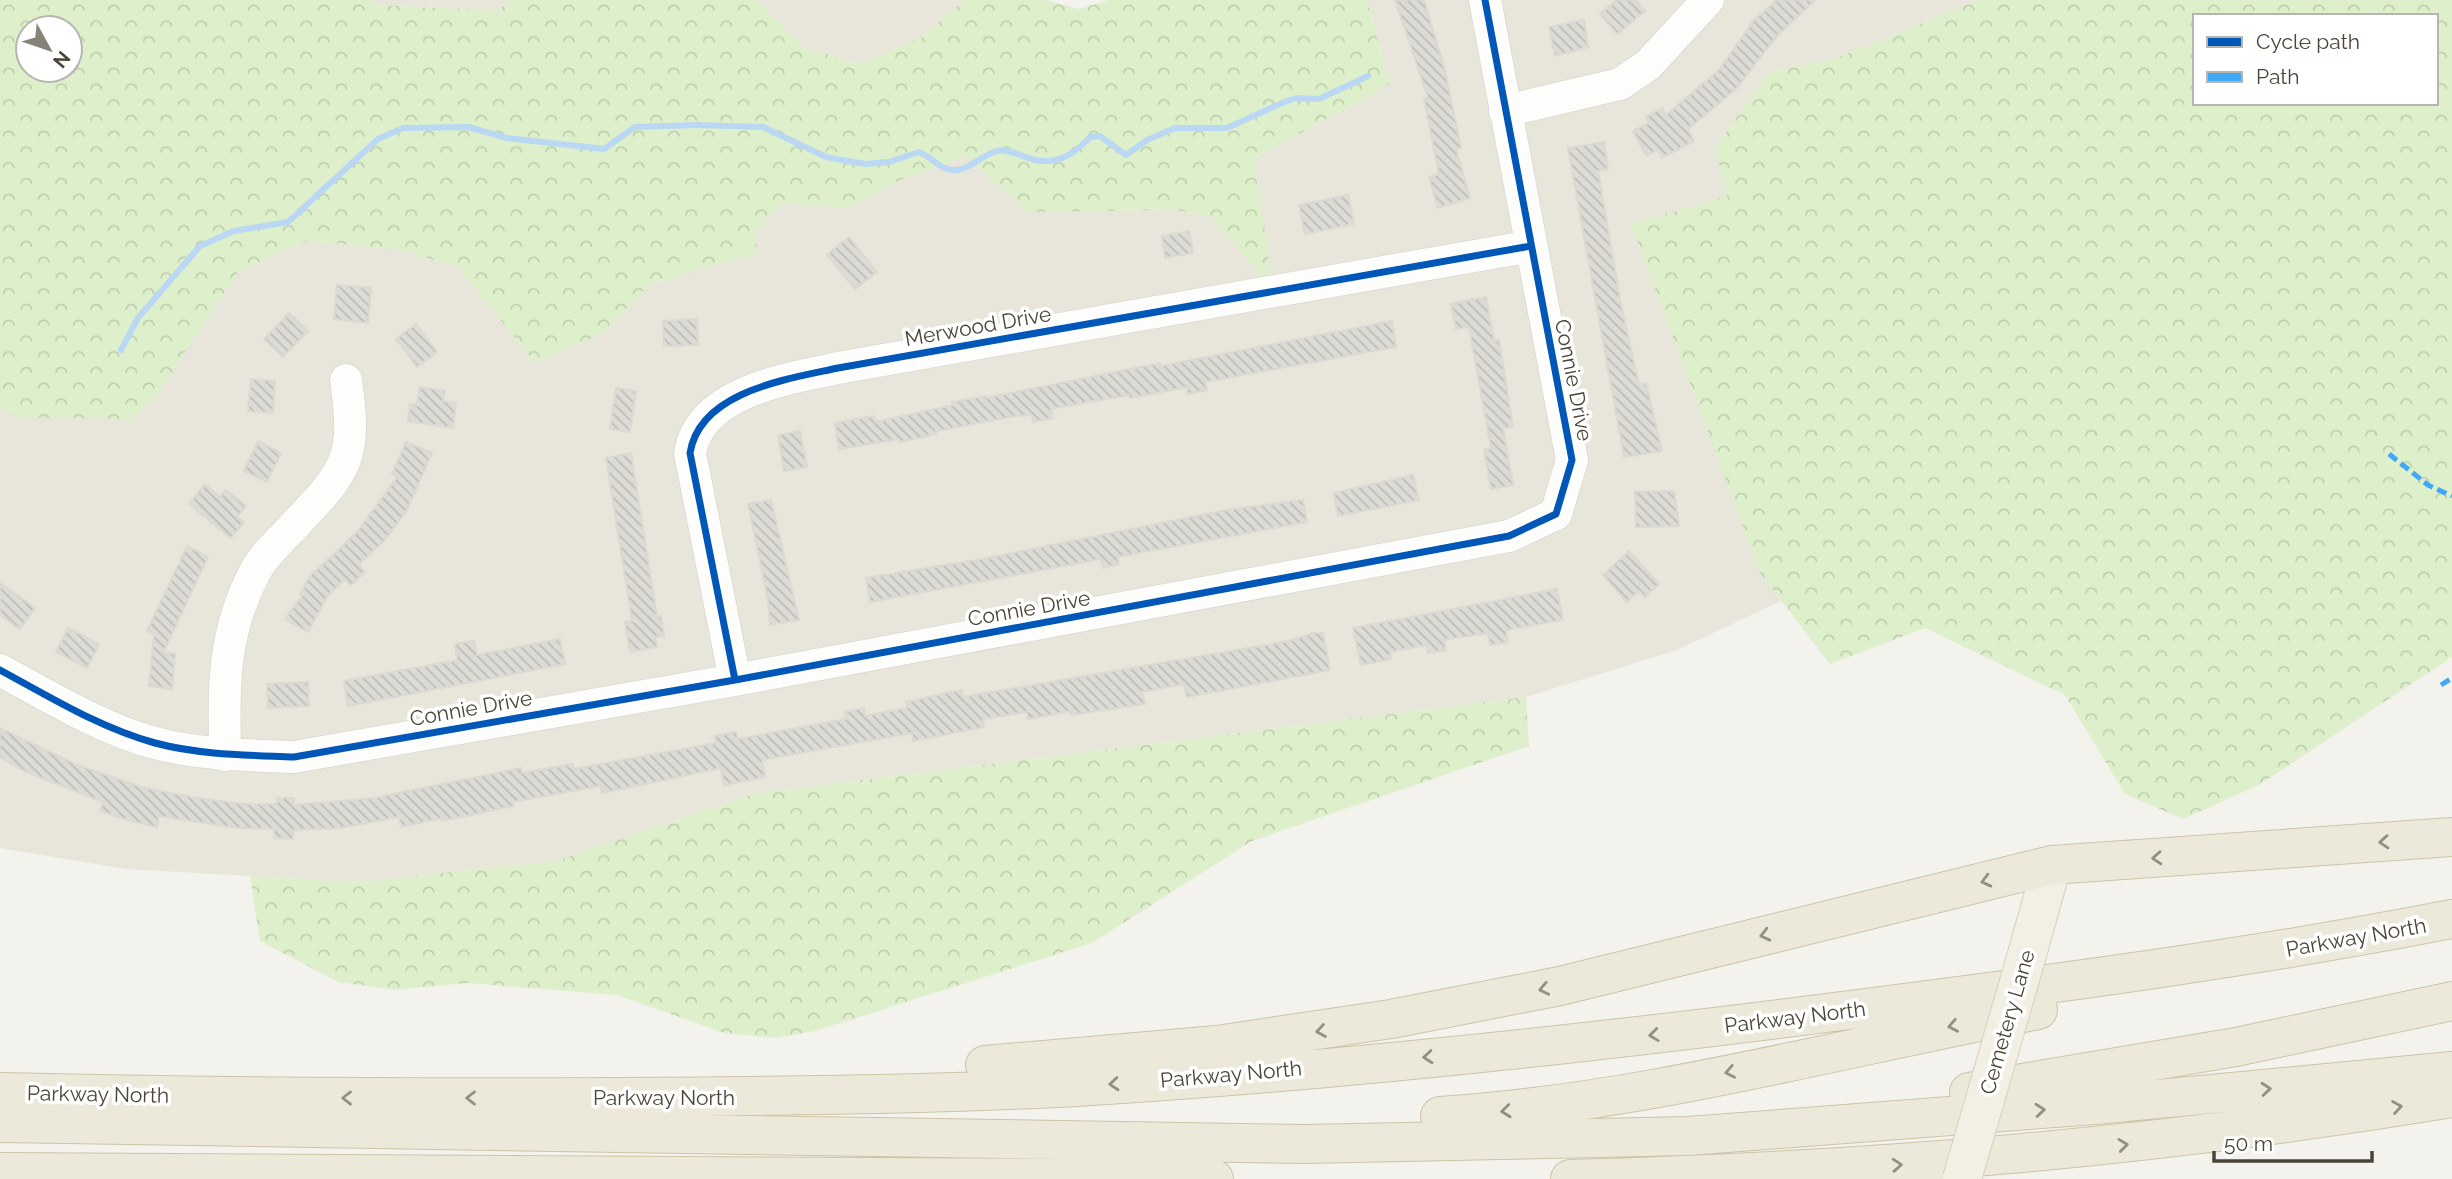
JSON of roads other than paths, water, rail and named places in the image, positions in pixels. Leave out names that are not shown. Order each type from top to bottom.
[{"type":"highway","points":[[528,1097],[1119,1055],[1303,1034],[1560,986],[2052,865],[2452,837]]},
{"type":"highway","points":[[360,1130],[1250,1125],[1518,1110],[1677,1083],[2086,1000],[2374,953],[2450,919]]},
{"type":"highway","name":"Parkway North","points":[[0,1092],[265,1098],[790,1096],[1075,1087],[1607,1041],[2076,981],[2323,944],[2450,919]]},
{"type":"highway","points":[[1507,1139],[1840,1108],[2008,1086],[2236,1047],[2452,1001]]},
{"type":"highway","points":[[0,1124],[1306,1144],[1688,1136],[1835,1127],[2452,1071]]},
{"type":"highway","points":[[1570,1179],[1895,1166],[2108,1147],[2452,1098]]},
{"type":"highway","points":[[0,1172],[333,1177],[1214,1179]]},
{"type":"main road","name":"Cemetery Lane","points":[[1962,1179],[2052,865]]},
{"type":"street","name":"Connie Drive","points":[[0,670],[75,711],[155,743],[225,755],[294,757],[735,680],[1509,536],[1556,514],[1572,460],[1485,0]]},
{"type":"street","points":[[1505,111],[1619,84],[1648,65],[1708,0]]},
{"type":"street","name":"Merwood Drive","points":[[735,680],[690,453],[692,442],[707,418],[739,397],[773,384],[838,368],[1531,246]]},
{"type":"street","points":[[225,755],[224,682],[228,643],[238,606],[256,568],[323,496],[348,458],[352,424],[346,380]]},
{"type":"waterway","points":[[121,350],[138,318],[200,246],[234,231],[288,222],[378,139],[403,128],[468,127],[507,138],[604,149],[635,127],[763,127],[826,157],[865,164],[889,162],[919,152],[942,167],[957,170],[1000,151],[1043,161],[1060,159],[1075,151],[1090,137],[1100,136],[1126,155],[1147,140],[1175,128],[1227,128],[1296,98],[1319,99],[1368,76]]}]
